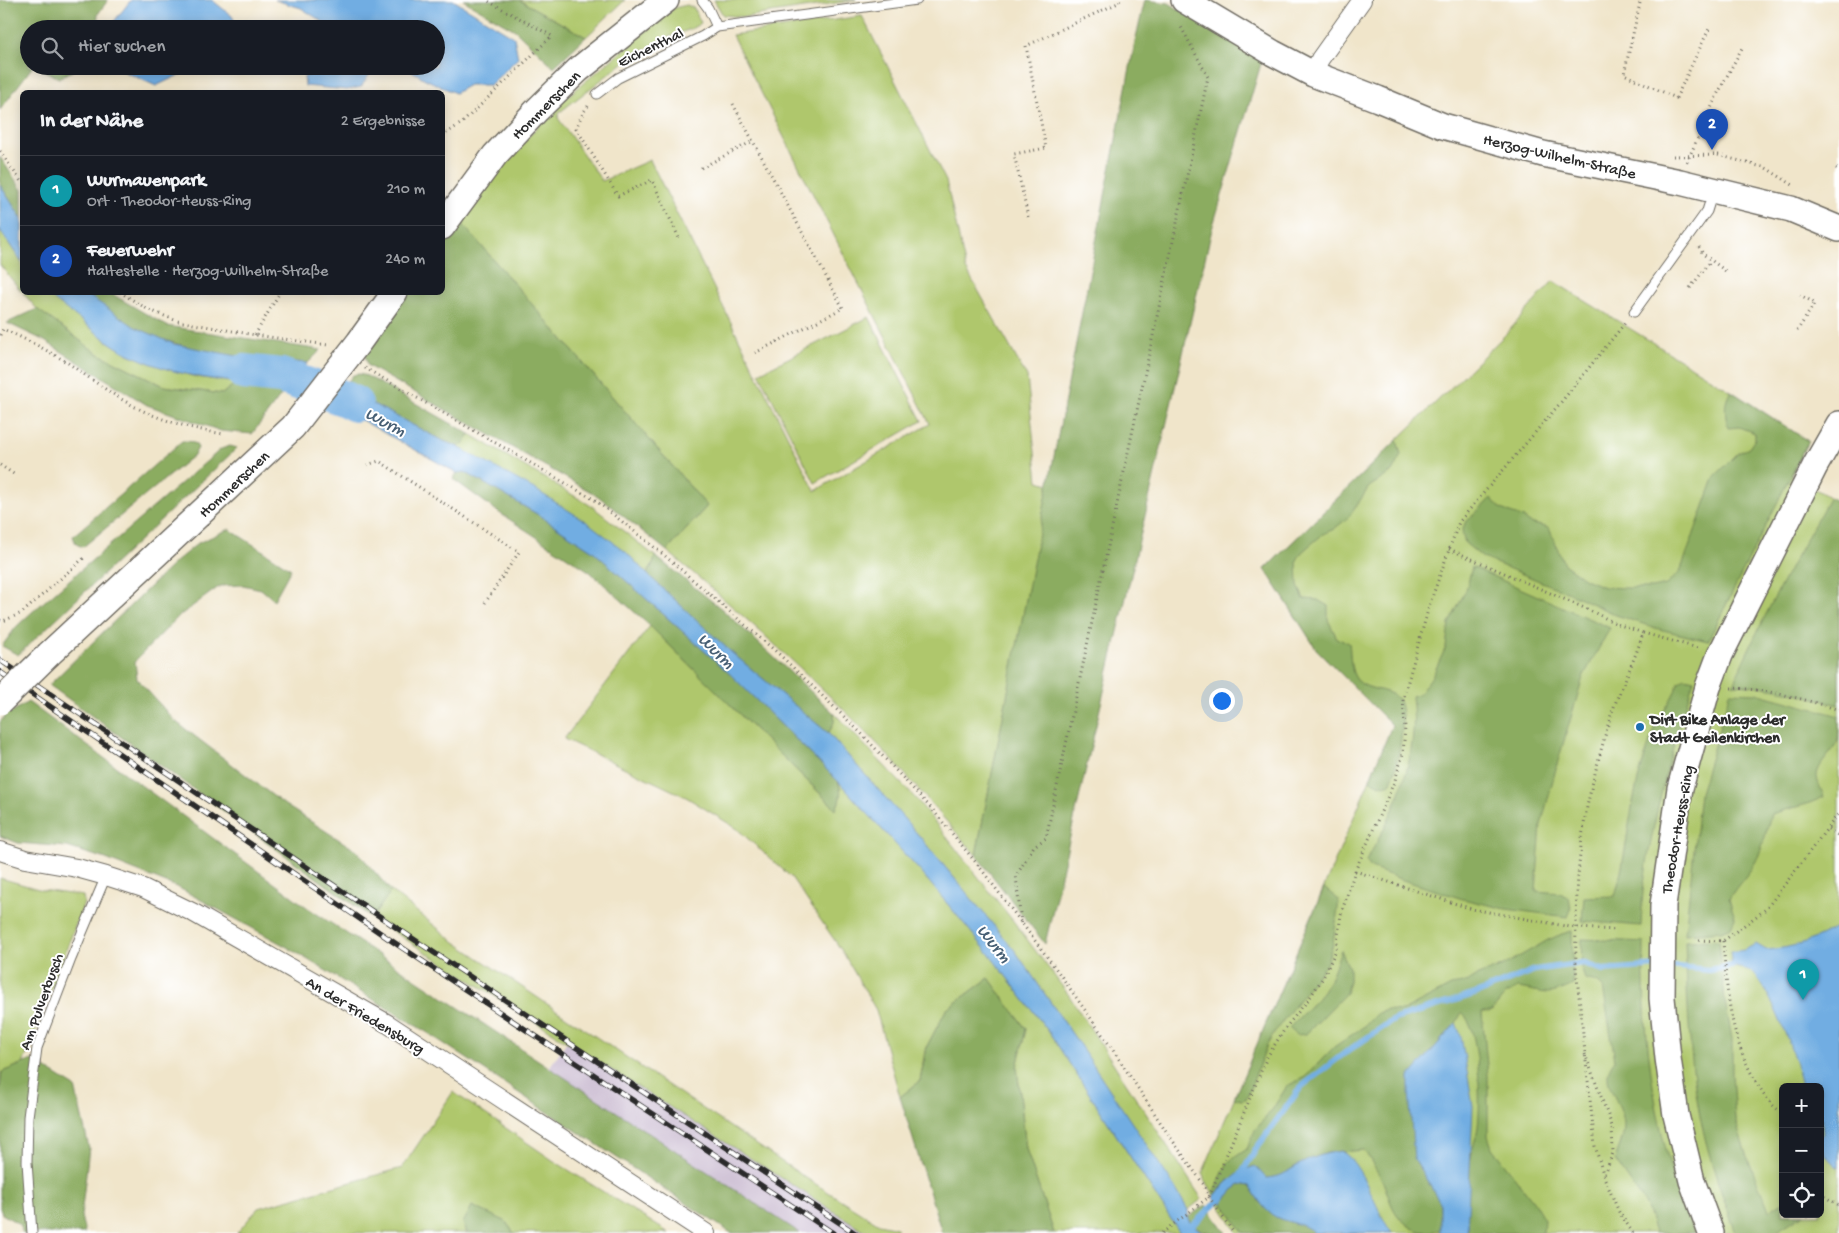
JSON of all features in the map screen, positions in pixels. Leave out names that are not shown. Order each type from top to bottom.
[{"type":"main road","name":"Hommerschen","points":[[445,223],[495,155],[537,110],[578,70],[666,0]]},
{"type":"main road","name":"Herzog-Wilhelm-Straße","points":[[1180,9],[1273,53],[1312,74],[1443,126],[1543,154],[1680,182],[1791,209],[1839,229]]},
{"type":"main road","name":"Hommerschen","points":[[0,702],[293,427],[393,295]]},
{"type":"main road","name":"Theodor-Heuss-Ring","points":[[1711,1233],[1692,1181],[1676,1115],[1662,998],[1663,905],[1674,824],[1680,788],[1708,687],[1720,655],[1815,466],[1839,424]]},
{"type":"street","points":[[1312,74],[1320,59],[1362,0]]},
{"type":"street","name":"An der Friedensburg","points":[[0,851],[25,859],[77,868],[106,876],[143,888],[194,913],[388,1024],[706,1233]]},
{"type":"lane","points":[[702,0],[717,27]]},
{"type":"lane","name":"Eichenthal","points":[[598,94],[618,78],[703,36],[717,27],[917,0]]},
{"type":"lane","points":[[1634,312],[1707,211],[1714,190]]},
{"type":"lane","name":"Am Pulverbusch","points":[[32,1233],[27,1162],[28,1117],[37,1048],[71,959],[106,876]]},
{"type":"path","points":[[445,134],[462,123],[552,36],[486,0]]},
{"type":"path","points":[[1028,217],[1014,154],[1046,148],[1026,46],[1120,2],[1119,0]]},
{"type":"path","points":[[1640,3],[1624,74],[1676,98],[1709,29]]},
{"type":"path","points":[[1021,923],[1016,876],[1034,846],[1046,838],[1208,77],[1180,9]]},
{"type":"path","points":[[1680,182],[1717,94],[1742,48]]},
{"type":"path","points":[[598,94],[583,113],[576,128],[618,196],[652,180],[679,238]]},
{"type":"path","points":[[734,104],[843,308],[755,353]]},
{"type":"path","points":[[701,168],[753,141]]},
{"type":"path","points":[[0,151],[20,180]]},
{"type":"path","points":[[1672,156],[1718,155],[1766,168],[1800,189]]},
{"type":"path","points":[[1692,232],[1703,254],[1728,273]]},
{"type":"path","points":[[1690,288],[1711,260]]},
{"type":"path","points":[[125,295],[147,309],[177,321],[255,336],[327,345],[595,500],[664,555],[780,655],[861,733],[932,809],[982,870],[1111,1047],[1204,1185],[1209,1198],[1234,1233]]},
{"type":"path","points":[[255,336],[278,295]]},
{"type":"path","points":[[1797,331],[1815,303],[1800,295]]},
{"type":"path","points":[[1162,1233],[1209,1198],[1268,1057],[1286,1028],[1324,976],[1336,950],[1341,914],[1355,871],[1396,780],[1404,736],[1403,699],[1430,604],[1459,522],[1562,401],[1634,312]]},
{"type":"path","points":[[0,335],[3,329],[35,344],[66,362],[110,392],[149,413],[195,429],[224,434]]},
{"type":"path","points":[[367,465],[379,461],[518,552],[485,602]]},
{"type":"path","points":[[0,465],[15,475]]},
{"type":"path","points":[[1449,550],[1617,624],[1720,655]]},
{"type":"path","points":[[0,620],[3,621],[22,613],[85,556]]},
{"type":"path","points":[[1632,1233],[1604,1177],[1594,1138],[1576,968],[1576,928],[1581,846],[1588,802],[1608,723],[1644,633]]},
{"type":"path","points":[[1708,687],[1756,689],[1839,710]]},
{"type":"path","points":[[1699,940],[1723,941],[1766,909],[1839,813]]},
{"type":"path","points":[[1828,829],[1839,836]]},
{"type":"path","points":[[1355,871],[1472,909],[1576,928],[1616,930]]},
{"type":"path","points":[[1723,941],[1726,977],[1736,1041],[1750,1072],[1772,1107],[1779,1111]]},
{"type":"path","points":[[1584,1051],[1592,1068],[1612,1126],[1613,1153],[1604,1177]]},
{"type":"path","points":[[1824,1196],[1839,1205]]},
{"type":"shaded area","points":[[567,1041],[868,1233],[800,1233],[549,1068]]},
{"type":"green space","points":[[0,0],[108,0],[98,14],[98,20],[20,20],[20,75],[26,75],[0,110]]},
{"type":"green space","points":[[463,0],[519,0],[586,37],[554,67],[515,30]]},
{"type":"green space","points":[[519,0],[625,0],[586,37]]},
{"type":"green space","points":[[714,0],[856,0],[745,17],[723,15]]},
{"type":"green space","points":[[1145,0],[1169,3],[1220,36],[1263,57],[1212,229],[1045,944],[976,855],[1136,37]]},
{"type":"green space","points":[[687,5],[694,8],[701,23],[632,56],[560,112],[558,118],[602,181],[650,160],[815,491],[930,424],[732,35],[862,16],[946,181],[966,269],[1027,377],[1038,481],[1049,484],[976,855],[917,787],[856,722],[763,634],[667,551],[707,506],[459,220],[506,160],[563,100],[674,8]]},
{"type":"green space","points":[[53,75],[64,75],[59,78]]},
{"type":"green space","points":[[0,157],[20,187],[20,216],[0,185]]},
{"type":"green space","points":[[459,220],[707,506],[667,551],[598,496],[368,366],[365,348],[405,295],[445,295],[445,239]]},
{"type":"green space","points":[[0,230],[20,260],[20,290],[0,265]]},
{"type":"green space","points":[[1553,281],[1808,441],[1792,475],[1839,503],[1839,1233],[1238,1233],[1202,1174],[1393,725],[1317,650],[1265,569],[1506,334]]},
{"type":"green space","points":[[25,295],[50,295],[107,341],[128,354],[164,368],[196,377],[236,383],[222,394],[164,386],[97,353],[37,309]]},
{"type":"green space","points":[[88,295],[113,295],[167,326],[321,350],[308,363],[220,354],[155,336],[135,327]]},
{"type":"green space","points":[[37,309],[97,353],[164,386],[222,394],[236,383],[288,386],[252,434],[221,431],[147,405],[43,340],[7,323]]},
{"type":"green space","points":[[869,317],[922,421],[815,483],[759,373]]},
{"type":"green space","points":[[353,375],[367,376],[470,434],[465,442],[458,447],[441,440],[343,388]]},
{"type":"green space","points":[[1731,391],[1808,441],[1708,641],[1655,628],[1616,615],[1576,596],[1483,558],[1465,543],[1462,532],[1465,523],[1491,498],[1500,508],[1522,517],[1530,523],[1549,528],[1564,564],[1585,579],[1604,587],[1652,588],[1666,585],[1680,572],[1715,476],[1738,453],[1749,448],[1755,439],[1755,433],[1739,427],[1728,428],[1726,405]]},
{"type":"green space","points":[[470,434],[593,507],[655,556],[654,562],[647,574],[626,552],[458,447],[465,442]]},
{"type":"green space","points":[[1397,440],[1401,455],[1392,472],[1369,487],[1349,517],[1334,529],[1323,534],[1302,552],[1297,560],[1298,586],[1304,599],[1318,600],[1328,606],[1328,620],[1337,638],[1349,643],[1351,667],[1354,676],[1361,684],[1392,694],[1400,704],[1402,726],[1396,765],[1391,783],[1382,785],[1370,779],[1392,725],[1317,650],[1265,569]]},
{"type":"green space","points":[[182,441],[192,442],[197,446],[198,448],[194,455],[83,547],[76,544],[73,536]]},
{"type":"green space","points":[[230,446],[237,448],[18,655],[2,646],[16,627],[31,613],[221,449]]},
{"type":"green space","points":[[465,472],[537,514],[593,551],[730,674],[838,781],[840,795],[836,809],[650,626],[589,571],[501,514],[453,479],[457,473]]},
{"type":"green space","points":[[1830,497],[1839,503],[1839,705],[1773,688],[1733,684],[1779,589]]},
{"type":"green space","points":[[229,529],[291,569],[274,600],[261,589],[243,585],[220,586],[179,616],[135,661],[137,679],[175,721],[285,805],[357,851],[391,891],[372,918],[49,685],[174,563],[198,543]]},
{"type":"green space","points":[[655,556],[723,610],[834,713],[833,724],[828,733],[731,652],[647,574],[654,562]]},
{"type":"green space","points":[[1472,567],[1610,628],[1583,677],[1541,825],[1536,891],[1560,893],[1569,898],[1571,909],[1568,917],[1506,909],[1463,899],[1371,868],[1366,861],[1396,803],[1409,761],[1414,718],[1412,696],[1420,693],[1433,675],[1446,647],[1449,624],[1466,590]]},
{"type":"green space","points":[[650,626],[836,809],[840,795],[838,781],[920,871],[986,950],[1049,1032],[1180,1233],[1054,1233],[1026,1149],[1017,1067],[1026,1029],[989,978],[946,1010],[925,1050],[920,1081],[900,1097],[876,1010],[842,951],[791,877],[736,828],[686,797],[564,739]]},
{"type":"green space","points":[[1685,678],[1694,680],[1659,801],[1644,882],[1641,926],[1582,921],[1584,897],[1615,896],[1638,780],[1645,756],[1661,716],[1679,682]]},
{"type":"green space","points":[[1730,692],[1756,693],[1839,716],[1838,740],[1817,773],[1824,797],[1771,814],[1758,857],[1729,899],[1735,918],[1731,927],[1721,931],[1685,934],[1700,793]]},
{"type":"green space","points":[[28,702],[308,908],[800,1233],[731,1233],[428,1033],[287,947],[179,888],[106,859],[67,847],[18,843],[0,836],[0,722],[5,716]]},
{"type":"green space","points":[[834,713],[918,801],[1014,922],[1068,994],[1202,1199],[1188,1210],[1086,1054],[1016,952],[915,831],[828,733],[833,724]]},
{"type":"green space","points":[[0,878],[42,890],[83,896],[84,903],[23,1064],[2,1072],[0,1089]]},
{"type":"green space","points":[[1324,888],[1339,900],[1333,944],[1326,964],[1267,1045],[1246,1099],[1234,1098]]},
{"type":"green space","points":[[391,891],[455,942],[806,1178],[879,1224],[897,1228],[893,1233],[868,1233],[372,918]]},
{"type":"green space","points":[[1572,931],[1573,985],[1551,993],[1518,988],[1505,995],[1491,1012],[1482,1012],[1488,1076],[1488,1136],[1492,1148],[1534,1202],[1544,1219],[1543,1233],[1467,1233],[1469,1175],[1478,1127],[1479,1084],[1473,1033],[1462,1012],[1456,1023],[1439,1042],[1414,1159],[1440,1202],[1441,1229],[1430,1232],[1419,1231],[1400,1218],[1392,1207],[1380,1176],[1364,1150],[1327,1153],[1296,1166],[1280,1177],[1266,1178],[1245,1169],[1224,1184],[1216,1194],[1214,1191],[1228,1162],[1247,1149],[1255,1130],[1272,1110],[1287,1086],[1305,1077],[1334,1047],[1366,1025],[1376,1014],[1386,1010],[1403,1011],[1451,986],[1469,981],[1478,975],[1503,966],[1548,940]]},
{"type":"green space","points":[[1582,939],[1644,942],[1645,1016],[1654,1090],[1669,1163],[1694,1233],[1655,1233],[1646,1205],[1615,1160],[1622,1139],[1624,1125],[1623,1116],[1609,1084],[1610,1068],[1615,1060],[1603,987],[1597,982],[1585,979],[1581,968]]},
{"type":"green space","points":[[1719,940],[1725,1001],[1732,1039],[1735,1119],[1746,1154],[1769,1211],[1779,1205],[1779,1218],[1798,1218],[1774,1233],[1736,1233],[1713,1165],[1700,1117],[1696,1092],[1690,1042],[1685,941]]},
{"type":"green space","points":[[1341,950],[1349,968],[1349,981],[1346,993],[1306,1034],[1297,1035],[1289,1028],[1318,998],[1330,980]]},
{"type":"green space","points":[[989,978],[1026,1029],[1017,1067],[1026,1149],[1054,1233],[942,1233],[900,1097],[920,1081],[927,1046],[946,1010]]},
{"type":"green space","points":[[32,1060],[75,1087],[89,1148],[81,1216],[85,1233],[23,1233],[19,1224],[2,1214],[0,1208],[0,1089],[2,1072]]},
{"type":"green space","points":[[453,1092],[554,1161],[669,1233],[514,1233],[505,1221],[463,1223],[467,1233],[237,1233],[258,1208],[402,1168]]},
{"type":"green space","points":[[1239,1184],[1250,1186],[1260,1203],[1291,1222],[1308,1226],[1314,1233],[1244,1233],[1222,1203]]},
{"type":"green space","points":[[1206,1205],[1226,1233],[1204,1231],[1191,1222],[1188,1217]]},
{"type":"green space","points":[[472,1206],[505,1221],[514,1233],[467,1233],[463,1223]]},
{"type":"water","points":[[131,0],[212,0],[232,16],[234,20],[115,20]]},
{"type":"water","points":[[275,0],[453,0],[514,37],[518,58],[490,85],[469,85],[455,93],[419,75],[445,75],[445,20],[320,20],[301,8]]},
{"type":"water","points":[[132,75],[179,75],[156,86]]},
{"type":"water","points":[[310,75],[369,75],[361,87],[347,90],[305,86],[304,77]]},
{"type":"water","points":[[0,185],[20,216],[20,260],[0,230]]},
{"type":"water","points":[[49,295],[88,295],[135,327],[174,344],[253,359],[308,363],[288,386],[227,381],[187,374],[167,369],[129,354],[105,339]]},
{"type":"water","points":[[343,388],[441,440],[458,447],[536,490],[587,522],[626,552],[731,652],[828,733],[915,831],[1016,952],[1174,1186],[1188,1210],[1188,1217],[1191,1223],[1203,1233],[1180,1233],[1049,1032],[986,950],[920,871],[838,781],[730,674],[593,551],[537,514],[465,472],[457,473],[327,401]]},
{"type":"water","points":[[1839,926],[1839,1168],[1832,1162],[1824,1150],[1824,1083],[1801,1083],[1789,1043],[1774,1006],[1757,978],[1750,971],[1732,966],[1730,952],[1744,950],[1756,944],[1766,950],[1776,949],[1795,945]]},
{"type":"water","points":[[1456,1023],[1461,1036],[1473,1106],[1467,1233],[1440,1233],[1440,1202],[1414,1159],[1409,1077]]},
{"type":"water","points":[[1341,1151],[1349,1157],[1363,1177],[1392,1233],[1314,1233],[1304,1226],[1282,1220],[1271,1214],[1262,1205],[1250,1186],[1239,1184],[1222,1203],[1213,1198],[1232,1179],[1249,1168],[1255,1166],[1266,1178],[1275,1177],[1312,1159]]},
{"type":"waterway","name":"Wurm","points":[[244,372],[281,376],[355,404]]},
{"type":"waterway","points":[[1239,1178],[1256,1149],[1301,1087],[1346,1052],[1395,1019],[1475,994],[1535,970],[1583,963],[1603,970],[1658,966]]},
{"type":"waterway","points":[[1668,966],[1709,970],[1732,966]]},
{"type":"waterway","points":[[1189,1229],[1224,1195]]},
{"type":"railway","points":[[0,660],[397,928],[855,1233]]},
{"type":"railway","points":[[0,672],[392,941],[833,1233]]},
{"type":"place","name":"Feuerwehr","points":[[1712,150]]},
{"type":"place","name":"Dirt Bike Anlage der Stadt Geilenkirchen","points":[[1640,727]]},
{"type":"place","name":"Wurmauenpark","points":[[1803,1000]]}]
